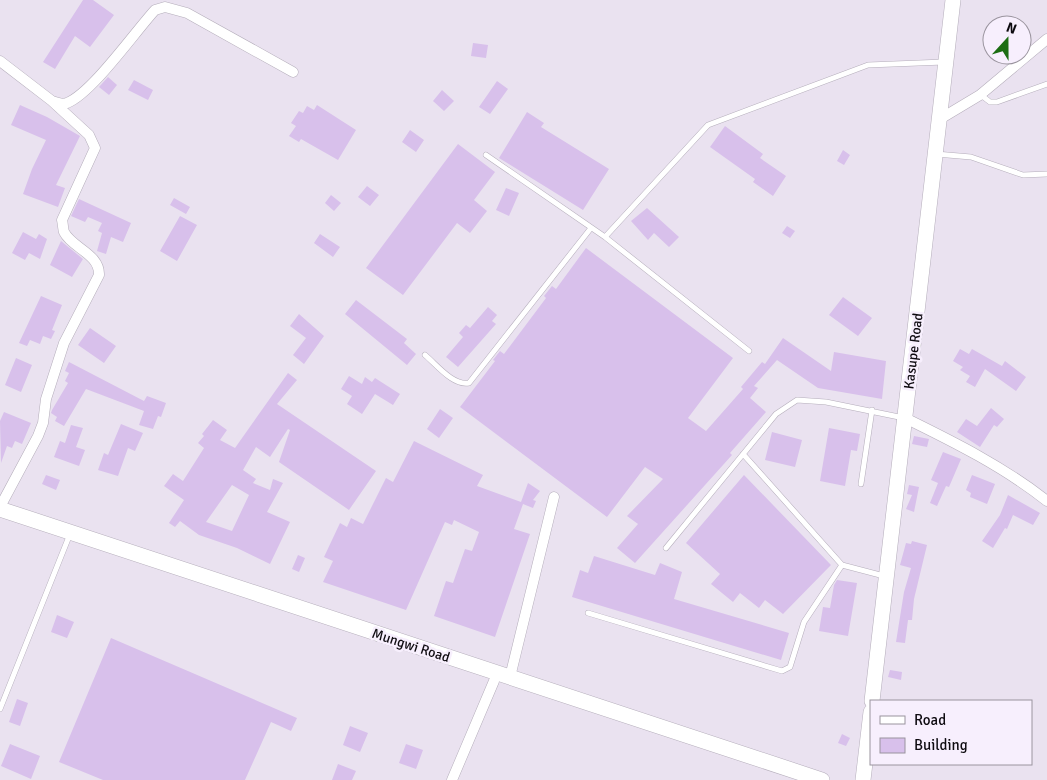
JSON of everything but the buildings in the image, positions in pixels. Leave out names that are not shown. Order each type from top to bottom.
[{"type":"main road","name":"Kasupe Road","points":[[872,700],[953,0]]},
{"type":"main road","name":"Mungwi Road","points":[[0,508],[822,780]]},
{"type":"main road","name":"Mungwi Road","points":[[0,517],[793,780]]},
{"type":"main road","points":[[863,780],[870,720]]},
{"type":"street","points":[[52,101],[60,104],[67,103],[90,87],[155,10],[165,7],[187,13],[293,72]]},
{"type":"street","points":[[940,119],[980,95],[1047,40]]},
{"type":"street","points":[[0,61],[52,101],[88,135],[95,148],[62,220],[64,233],[95,262],[99,269],[99,275],[64,344],[46,399],[43,423],[38,436],[0,508]]},
{"type":"street","points":[[905,418],[970,452],[1021,482],[1047,501]]},
{"type":"street","points":[[510,677],[554,498]]},
{"type":"street","points":[[452,780],[494,680]]},
{"type":"lane","points":[[605,238],[708,125],[868,65],[946,62]]},
{"type":"lane","points":[[980,95],[990,102],[997,102],[1047,84]]},
{"type":"lane","points":[[936,154],[971,157],[1023,175],[1047,174]]},
{"type":"lane","points":[[486,155],[605,238],[749,351]]},
{"type":"lane","points":[[425,355],[455,381],[463,384],[469,383],[591,228]]},
{"type":"lane","points":[[666,548],[776,414],[798,400],[826,402],[905,418]]},
{"type":"lane","points":[[861,484],[872,410]]},
{"type":"lane","points":[[744,454],[842,565],[887,576]]},
{"type":"lane","points":[[0,709],[68,539]]},
{"type":"lane","points":[[588,613],[782,671],[790,666],[804,622],[842,565]]}]
